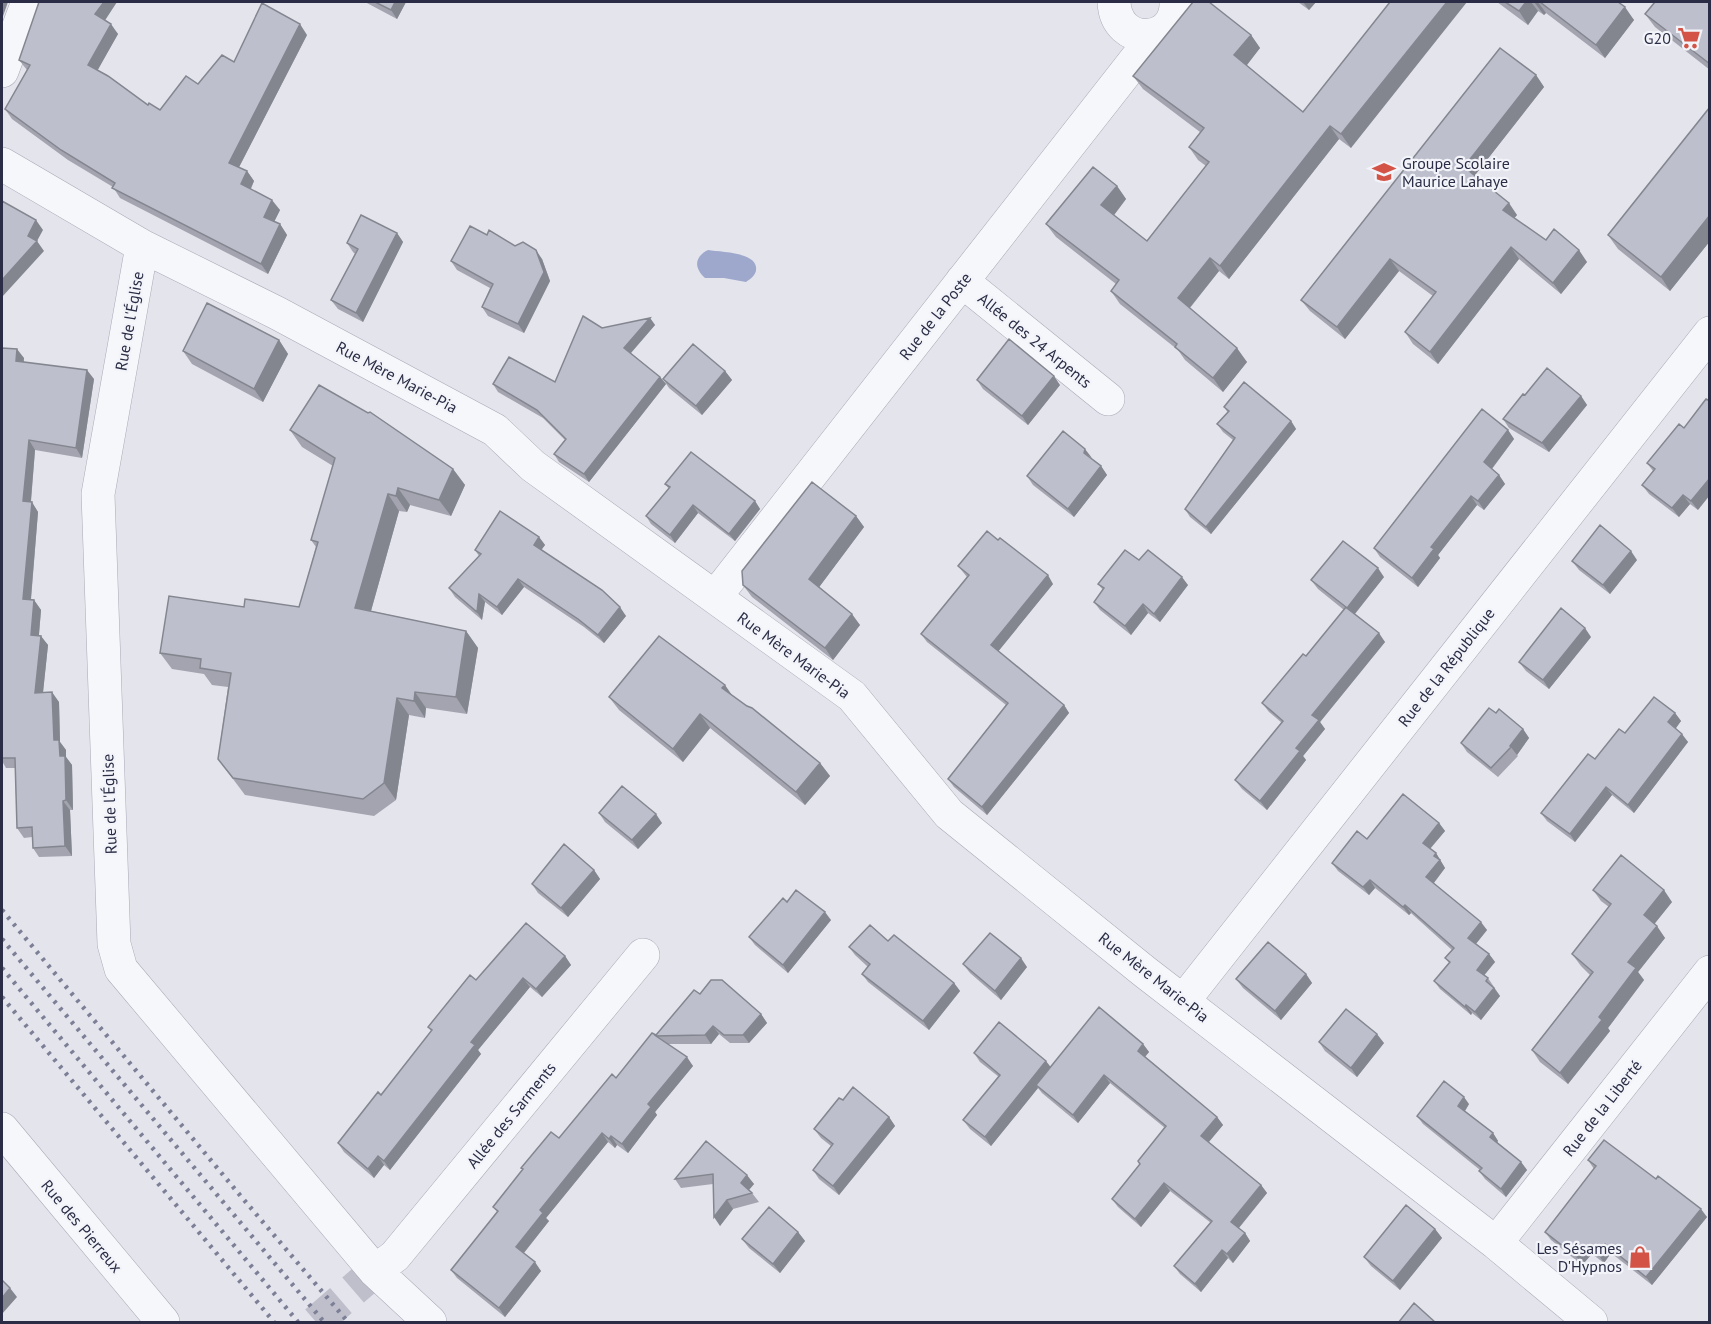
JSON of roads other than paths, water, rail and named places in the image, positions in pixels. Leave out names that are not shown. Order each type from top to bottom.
[{"type":"street","points":[[2,71],[28,2]]},
{"type":"street","points":[[1114,2],[1117,19],[1122,26],[1137,35],[1155,34]]},
{"type":"street","name":"Rue de la Poste","points":[[715,597],[1155,34],[1170,25],[1174,17],[1176,2]]},
{"type":"street","name":"Rue Mère Marie-Pia","points":[[2,164],[142,246],[277,313],[495,430],[533,466],[852,696],[949,814],[1496,1243],[1592,1323]]},
{"type":"street","name":"Rue de l'Église","points":[[142,246],[98,494],[114,944],[121,969],[375,1271],[430,1323]]},
{"type":"street","name":"Allée des 24 Arpents","points":[[962,281],[1108,399]]},
{"type":"street","name":"Rue de la République","points":[[1184,1000],[1710,333]]},
{"type":"street","name":"Allée des Sarments","points":[[375,1271],[396,1256],[643,955]]},
{"type":"street","name":"Rue de la Liberté","points":[[1496,1243],[1710,972]]},
{"type":"street","name":"Rue des Pierreux","points":[[2,1129],[163,1323]]},
{"type":"water","points":[[708,250],[749,258],[756,267],[755,274],[746,282],[724,278],[705,278],[697,267],[697,263],[700,256]]},
{"type":"tunnel","points":[[316,1322],[375,1271]]},
{"type":"railway","points":[[2,910],[348,1322]]},
{"type":"railway","points":[[2,939],[324,1322]]},
{"type":"railway","points":[[2,968],[298,1322]]},
{"type":"railway","points":[[2,997],[274,1322]]},
{"type":"place","name":"G20","points":[[1689,38]]},
{"type":"place","name":"Groupe Scolaire Maurice Lahaye","points":[[1384,172]]},
{"type":"place","name":"Les Sésames D'Hypnos","points":[[1640,1257]]}]
